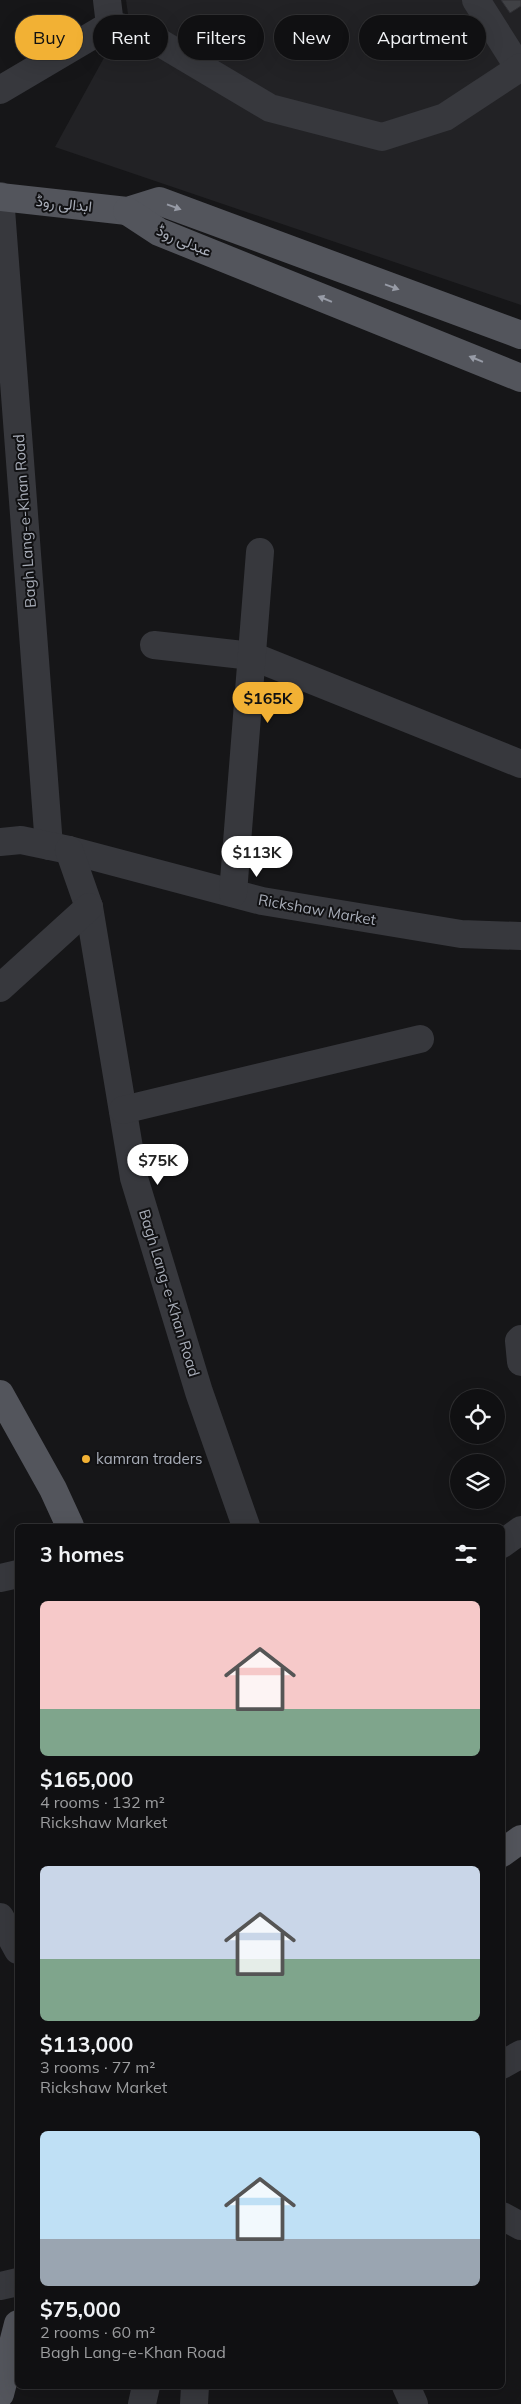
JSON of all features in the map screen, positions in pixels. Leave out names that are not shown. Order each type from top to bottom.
[{"type":"main road","name":"ابدالی روڈ","points":[[0,197],[127,211]]},
{"type":"main road","name":"عبدلی روڈ","points":[[127,211],[158,202],[521,335]]},
{"type":"main road","name":"عبدلی روڈ","points":[[127,211],[159,232],[521,378]]},
{"type":"main road","points":[[0,1394],[53,1489],[69,1524]]},
{"type":"main road","points":[[505,1851],[521,1839]]},
{"type":"main road","points":[[0,2394],[15,2336]]},
{"type":"street","points":[[0,90],[108,13],[270,108],[382,137],[445,117],[520,68],[476,0]]},
{"type":"street","name":"Bagh Lang-e-Khan Road","points":[[0,197],[59,848],[89,907],[134,1178],[199,1392],[245,1524]]},
{"type":"street","points":[[233,893],[260,552]]},
{"type":"street","points":[[154,645],[252,656],[521,764]]},
{"type":"street","name":"Rickshaw Market","points":[[0,842],[21,840],[59,848],[262,901],[461,934],[521,936]]},
{"type":"street","points":[[0,988],[89,907]]},
{"type":"street","points":[[122,1110],[420,1039]]},
{"type":"street","points":[[521,1339],[519,1341],[521,1362]]},
{"type":"street","points":[[505,1542],[521,1530]]},
{"type":"street","points":[[0,1578],[15,1575]]},
{"type":"street","points":[[0,1917],[15,1944]]},
{"type":"street","points":[[505,2063],[521,2054]]},
{"type":"street","points":[[505,2218],[521,2226]]},
{"type":"street","points":[[0,2286],[15,2283]]},
{"type":"street","points":[[142,2404],[145,2389]]},
{"type":"street","points":[[194,2404],[195,2389]]},
{"type":"street","points":[[407,2389],[414,2404]]},
{"type":"shaded area","points":[[126,0],[521,0],[521,305],[55,147],[103,60],[168,60],[168,15],[128,14]]},
{"type":"building","points":[[501,0],[521,0],[521,6],[510,13]]},
{"type":"place","name":"kamran traders","points":[[86,1459]]}]
